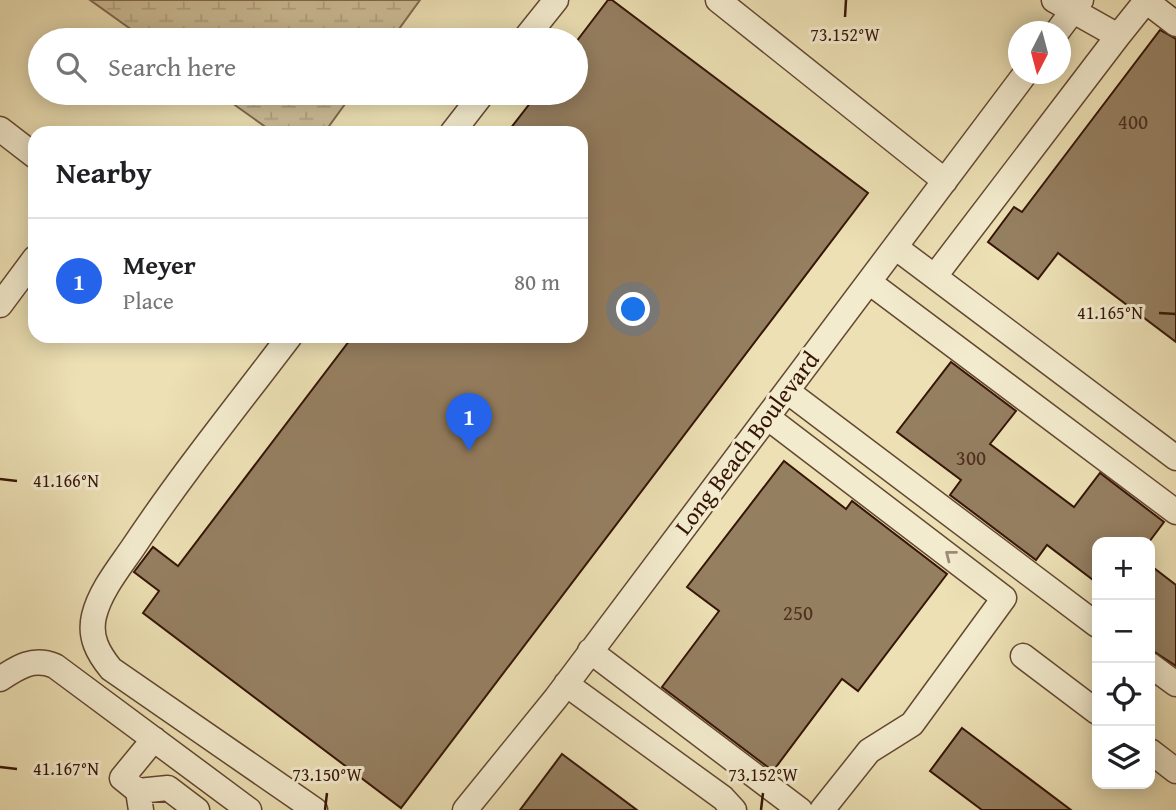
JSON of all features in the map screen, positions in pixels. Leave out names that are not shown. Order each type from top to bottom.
[{"type":"street","points":[[534,28],[556,0]]},
{"type":"street","points":[[718,0],[945,181]]},
{"type":"street","points":[[935,276],[1146,1],[1176,24]]},
{"type":"street","points":[[1062,21],[1069,3],[1118,36]]},
{"type":"street","name":"Long Beach Boulevard","points":[[465,810],[566,684],[1018,84]]},
{"type":"street","points":[[457,126],[474,105]]},
{"type":"street","points":[[0,129],[28,151]]},
{"type":"street","points":[[895,247],[1176,458]]},
{"type":"street","points":[[0,305],[28,267]]},
{"type":"street","points":[[869,282],[1176,512]]},
{"type":"street","points":[[285,343],[155,514],[107,586],[94,616],[92,636],[98,653],[111,670],[315,810]]},
{"type":"street","points":[[787,391],[1092,621]]},
{"type":"street","points":[[767,417],[1004,598],[912,724],[869,751],[822,810]]},
{"type":"street","points":[[590,651],[800,810]]},
{"type":"street","points":[[1023,656],[1092,708]]},
{"type":"street","points":[[0,679],[29,663],[46,662],[249,810]]},
{"type":"street","points":[[1155,668],[1176,684]]},
{"type":"street","points":[[566,684],[723,797],[734,810]]},
{"type":"street","points":[[154,740],[134,793],[168,788],[197,810]]},
{"type":"street","points":[[1155,755],[1176,771]]},
{"type":"green space","points":[[90,0],[420,0],[400,28],[129,28]]},
{"type":"green space","points":[[235,105],[344,105],[329,126],[264,126]]},
{"type":"building","points":[[608,0],[612,0],[868,193],[401,808],[143,613],[159,591],[134,572],[153,547],[178,566],[348,343],[588,343],[588,126],[512,126],[529,105],[588,105],[587,28]]},
{"type":"building","points":[[1160,30],[1176,39],[1176,342],[1058,253],[1038,279],[988,242],[1014,207],[1022,212]]},
{"type":"building","points":[[951,362],[1016,411],[990,444],[1074,507],[1100,473],[1164,522],[1153,537],[1092,537],[1092,579],[1047,545],[1036,560],[950,495],[961,480],[897,432]]},
{"type":"building","points":[[784,461],[846,509],[852,501],[947,574],[858,691],[842,679],[773,771],[662,687],[719,611],[687,587]]},
{"type":"building","points":[[1155,569],[1176,585],[1176,666],[1155,652]]},
{"type":"building","points":[[962,728],[1071,810],[982,810],[930,771]]},
{"type":"building","points":[[562,754],[637,810],[520,810]]},
{"type":"place","name":"Meyer","points":[[469,451]]}]
